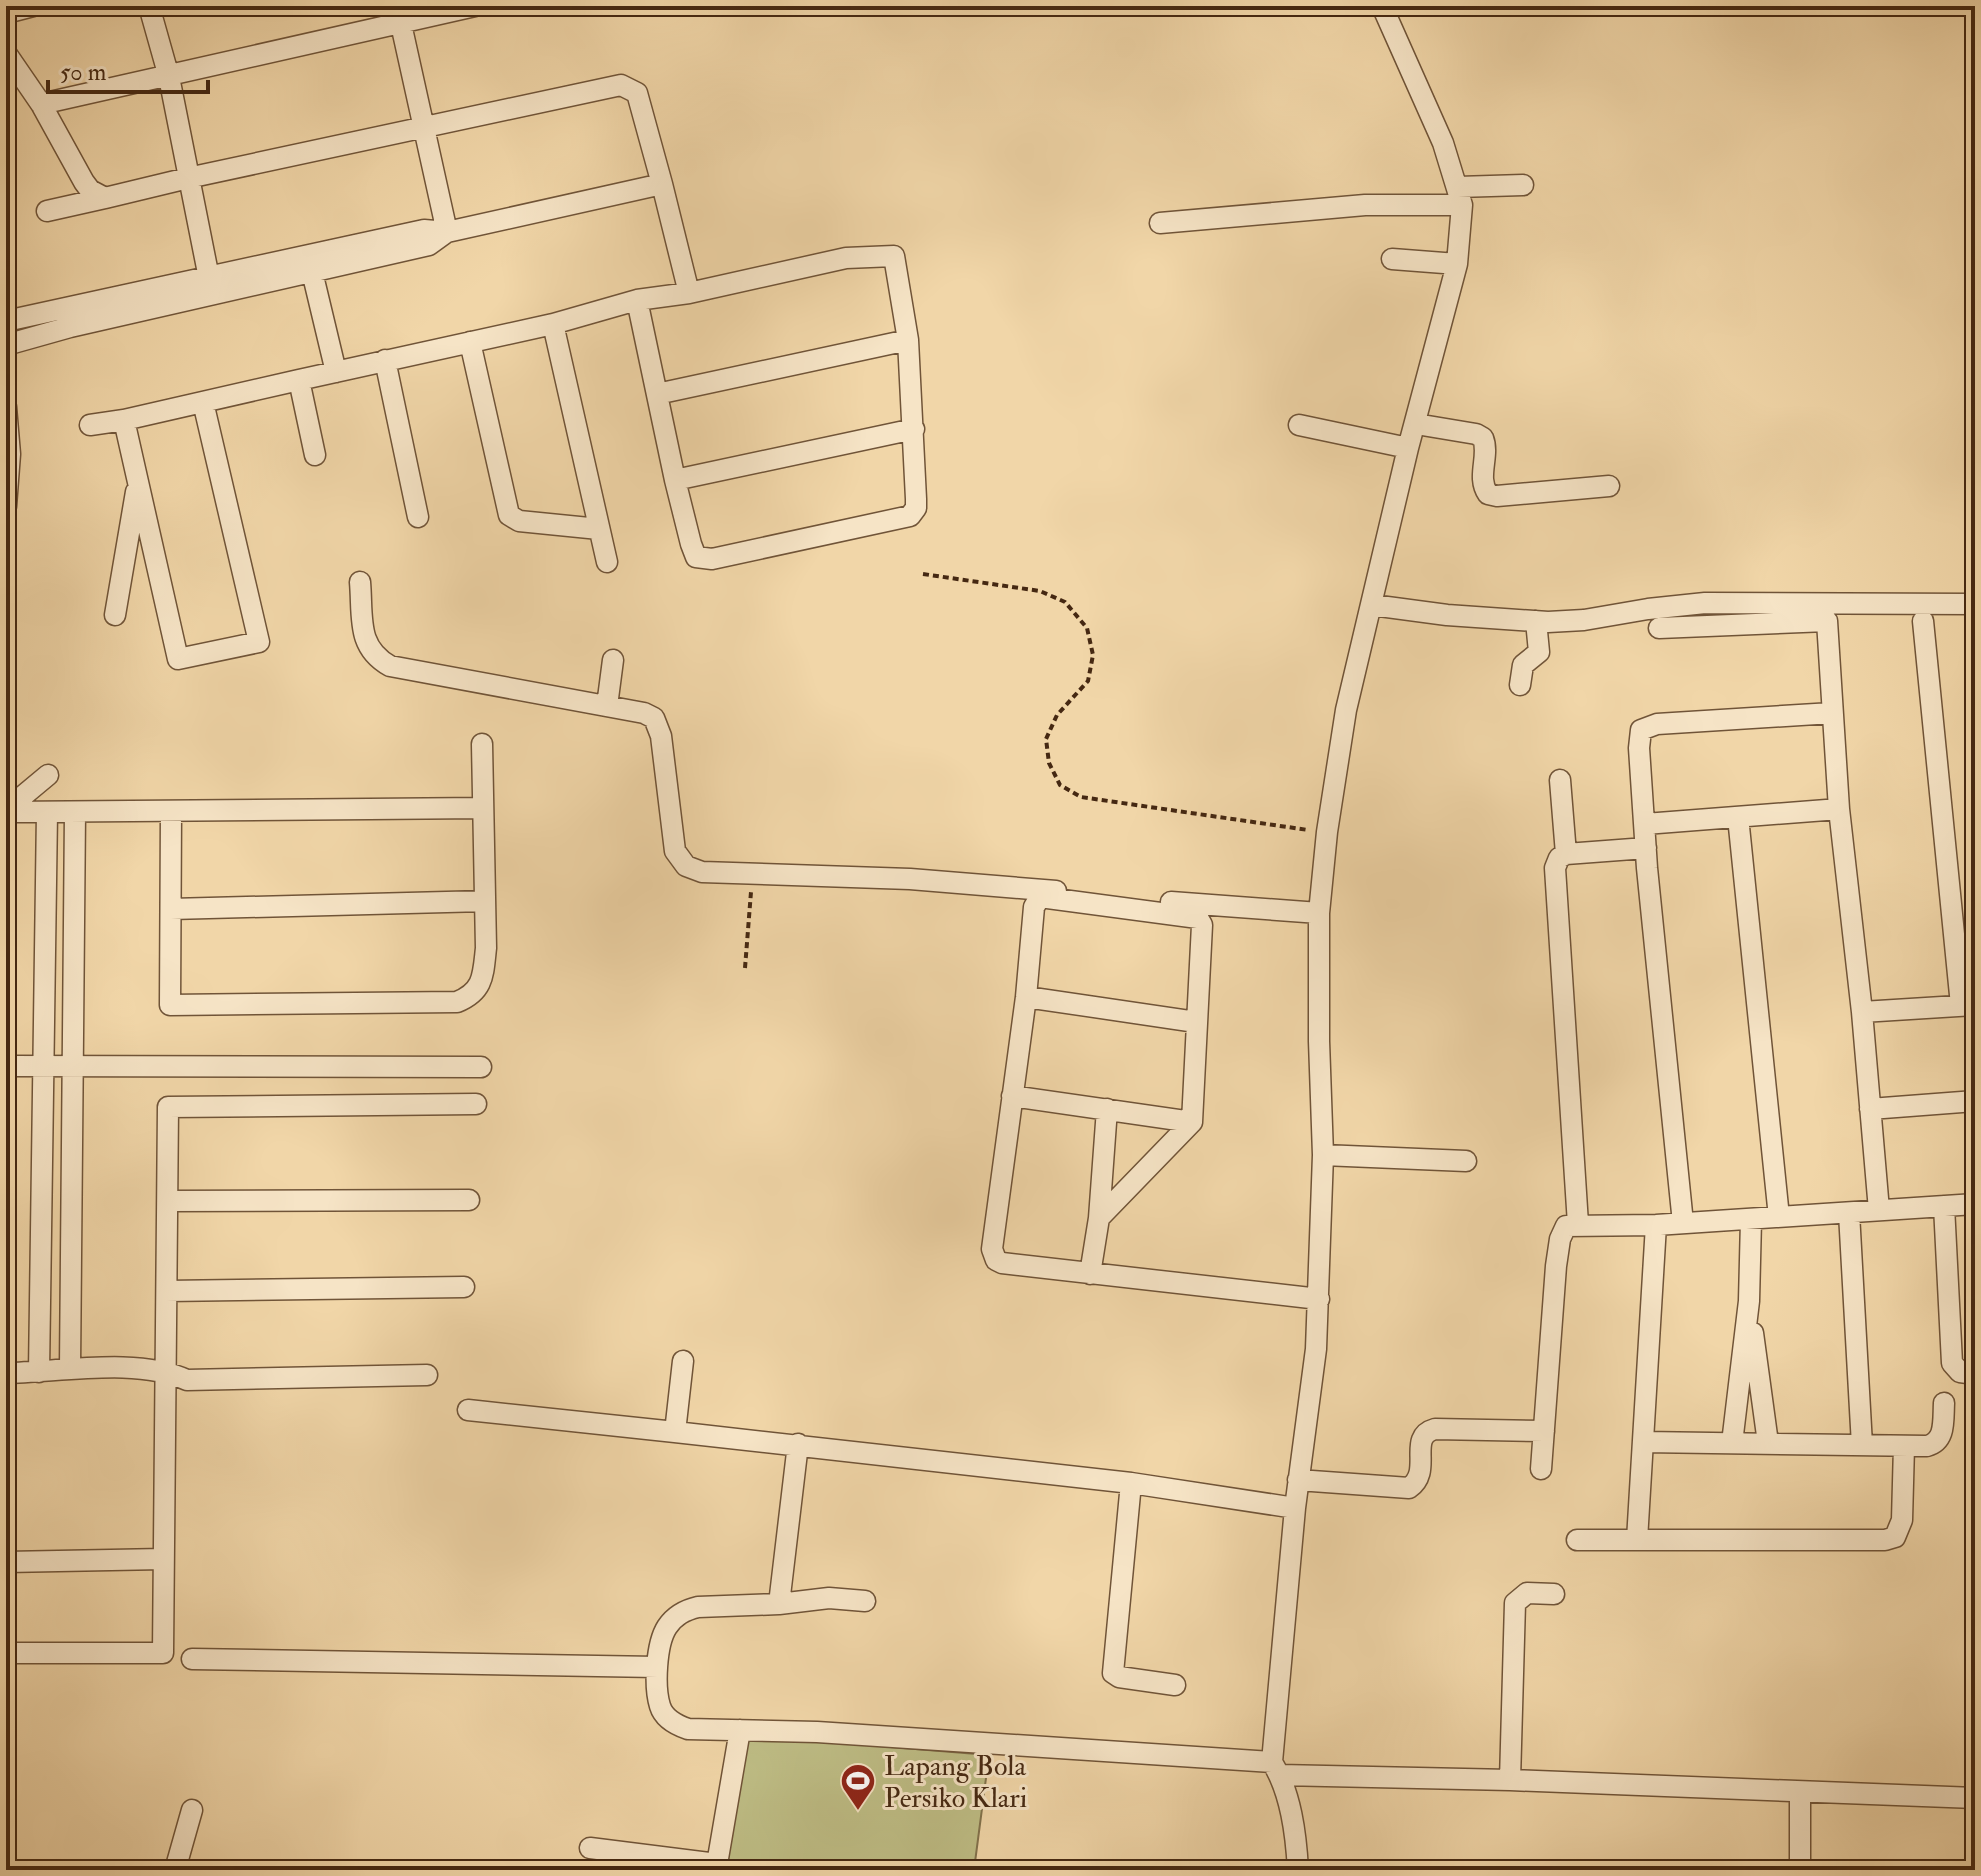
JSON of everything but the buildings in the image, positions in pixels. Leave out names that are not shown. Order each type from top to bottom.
[{"type":"street","points":[[6,13],[33,6]]},
{"type":"street","points":[[149,6],[169,77],[209,278]]},
{"type":"street","points":[[41,104],[169,77],[399,14],[475,6]]},
{"type":"street","points":[[1298,1870],[1293,1824],[1276,1768],[1295,1508],[1316,1349],[1319,1299],[1323,1155],[1319,913],[1327,832],[1346,710],[1408,448],[1457,264],[1460,196],[1443,143],[1382,6]]},
{"type":"street","points":[[399,14],[447,232]]},
{"type":"street","points":[[6,53],[41,104],[84,182],[90,190],[105,198]]},
{"type":"street","points":[[47,211],[621,85],[637,93],[689,293]]},
{"type":"street","points":[[6,321],[69,317],[310,262],[424,230],[447,232],[662,184]]},
{"type":"street","points":[[1160,223],[1460,196],[1523,185]]},
{"type":"street","points":[[90,425],[553,324],[637,300],[689,293],[846,258],[894,256],[908,340],[914,429],[916,508],[910,516],[702,559],[693,551],[675,480],[637,300]]},
{"type":"street","points":[[1392,259],[1457,264]]},
{"type":"street","points":[[6,345],[69,317],[209,278],[310,262]]},
{"type":"street","points":[[310,262],[336,372]]},
{"type":"street","points":[[553,324],[607,562]]},
{"type":"street","points":[[657,394],[908,340]]},
{"type":"street","points":[[470,342],[509,515],[519,521],[599,529]]},
{"type":"street","points":[[385,360],[418,517]]},
{"type":"street","points":[[299,380],[315,455]]},
{"type":"street","points":[[124,420],[178,659],[259,642],[203,402]]},
{"type":"street","points":[[6,407],[10,454],[6,506]]},
{"type":"street","points":[[1416,424],[1476,434],[1483,438],[1486,445],[1483,480],[1488,494],[1497,496],[1609,486]]},
{"type":"street","points":[[1299,425],[1408,448]]},
{"type":"street","points":[[675,480],[914,429]]},
{"type":"street","points":[[115,615],[138,483]]},
{"type":"street","points":[[360,582],[364,637],[369,650],[390,666],[644,713],[654,718],[659,725],[675,851],[678,860],[702,872],[910,879],[1041,893],[1319,913]]},
{"type":"street","points":[[1372,605],[1447,615],[1536,621],[1584,620],[1705,603],[1975,604]]},
{"type":"street","points":[[1520,685],[1523,665],[1539,652],[1536,621]]},
{"type":"street","points":[[1659,628],[1827,621],[1839,809],[1862,1012],[1879,1210]]},
{"type":"street","points":[[1862,1012],[1968,1005],[1923,621]]},
{"type":"street","points":[[607,706],[613,660]]},
{"type":"street","points":[[1683,1223],[1646,848],[1639,748],[1641,730],[1647,726],[1832,713]]},
{"type":"street","points":[[171,811],[170,1005],[457,1002],[472,996],[483,978],[486,948],[482,744]]},
{"type":"street","points":[[6,811],[48,775]]},
{"type":"street","points":[[1560,780],[1566,854]]},
{"type":"street","points":[[6,811],[483,808]]},
{"type":"street","points":[[1645,824],[1839,809]]},
{"type":"street","points":[[39,1372],[47,812]]},
{"type":"street","points":[[70,1368],[75,812]]},
{"type":"street","points":[[1738,817],[1779,1217]]},
{"type":"street","points":[[1578,1224],[1555,868],[1559,858],[1566,854],[1646,848]]},
{"type":"street","points":[[1041,893],[1034,907],[1026,997],[993,1254],[1002,1263],[1319,1299]]},
{"type":"street","points":[[1041,893],[1198,918],[1202,925],[1192,1122],[1099,1218]]},
{"type":"street","points":[[171,909],[485,901]]},
{"type":"street","points":[[1026,997],[1196,1022]]},
{"type":"street","points":[[6,1066],[481,1067]]},
{"type":"street","points":[[1012,1096],[1192,1122]]},
{"type":"street","points":[[1870,1109],[1975,1101]]},
{"type":"street","points":[[6,1653],[163,1653],[168,1107],[476,1104]]},
{"type":"street","points":[[1090,1274],[1099,1218],[1107,1109]]},
{"type":"street","points":[[1323,1155],[1466,1161]]},
{"type":"street","points":[[168,1201],[469,1200]]},
{"type":"street","points":[[1541,1469],[1560,1239],[1566,1226],[1751,1220],[1975,1204]]},
{"type":"street","points":[[1944,1206],[1952,1363],[1960,1372],[1975,1374]]},
{"type":"street","points":[[1849,1213],[1862,1445]]},
{"type":"street","points":[[1732,1443],[1749,1301],[1751,1220]]},
{"type":"street","points":[[1637,1540],[1656,1225]]},
{"type":"street","points":[[167,1291],[464,1287]]},
{"type":"street","points":[[1749,1301],[1768,1443]]},
{"type":"street","points":[[675,1432],[683,1361]]},
{"type":"street","points":[[6,1373],[70,1368],[166,1370],[187,1380],[427,1375]]},
{"type":"street","points":[[1644,1442],[1927,1446],[1941,1439],[1944,1403]]},
{"type":"street","points":[[468,1410],[1131,1483],[1295,1508]]},
{"type":"street","points":[[1298,1480],[1409,1488],[1417,1483],[1421,1473],[1421,1440],[1426,1431],[1544,1431]]},
{"type":"street","points":[[779,1604],[798,1444]]},
{"type":"street","points":[[1577,1540],[1885,1540],[1895,1537],[1902,1520],[1904,1446]]},
{"type":"street","points":[[1131,1483],[1113,1673],[1119,1677],[1175,1685]]},
{"type":"street","points":[[6,1562],[163,1559]]},
{"type":"street","points":[[1510,1780],[1515,1603],[1527,1593],[1554,1594]]},
{"type":"street","points":[[865,1601],[829,1598],[685,1610],[666,1628],[657,1667],[659,1705],[669,1720],[688,1729],[817,1732],[1276,1768],[1975,1798]]},
{"type":"street","points":[[192,1659],[657,1667]]},
{"type":"street","points":[[590,1848],[717,1867],[740,1730]]},
{"type":"street","points":[[1800,1792],[1800,1870]]},
{"type":"street","points":[[175,1870],[192,1810]]},
{"type":"path","points":[[923,574],[1040,591],[1065,602],[1087,628],[1093,655],[1088,681],[1057,715],[1046,739],[1049,763],[1060,785],[1081,797],[1327,832]]},
{"type":"path","points":[[745,968],[753,874]]},
{"type":"shaded area","name":"Lapang Bola Persiko Klari","points":[[745,1735],[989,1755],[974,1870],[726,1870]]},
{"type":"place","name":"Lapang Bola Persiko Klari","points":[[858,1812]]}]
